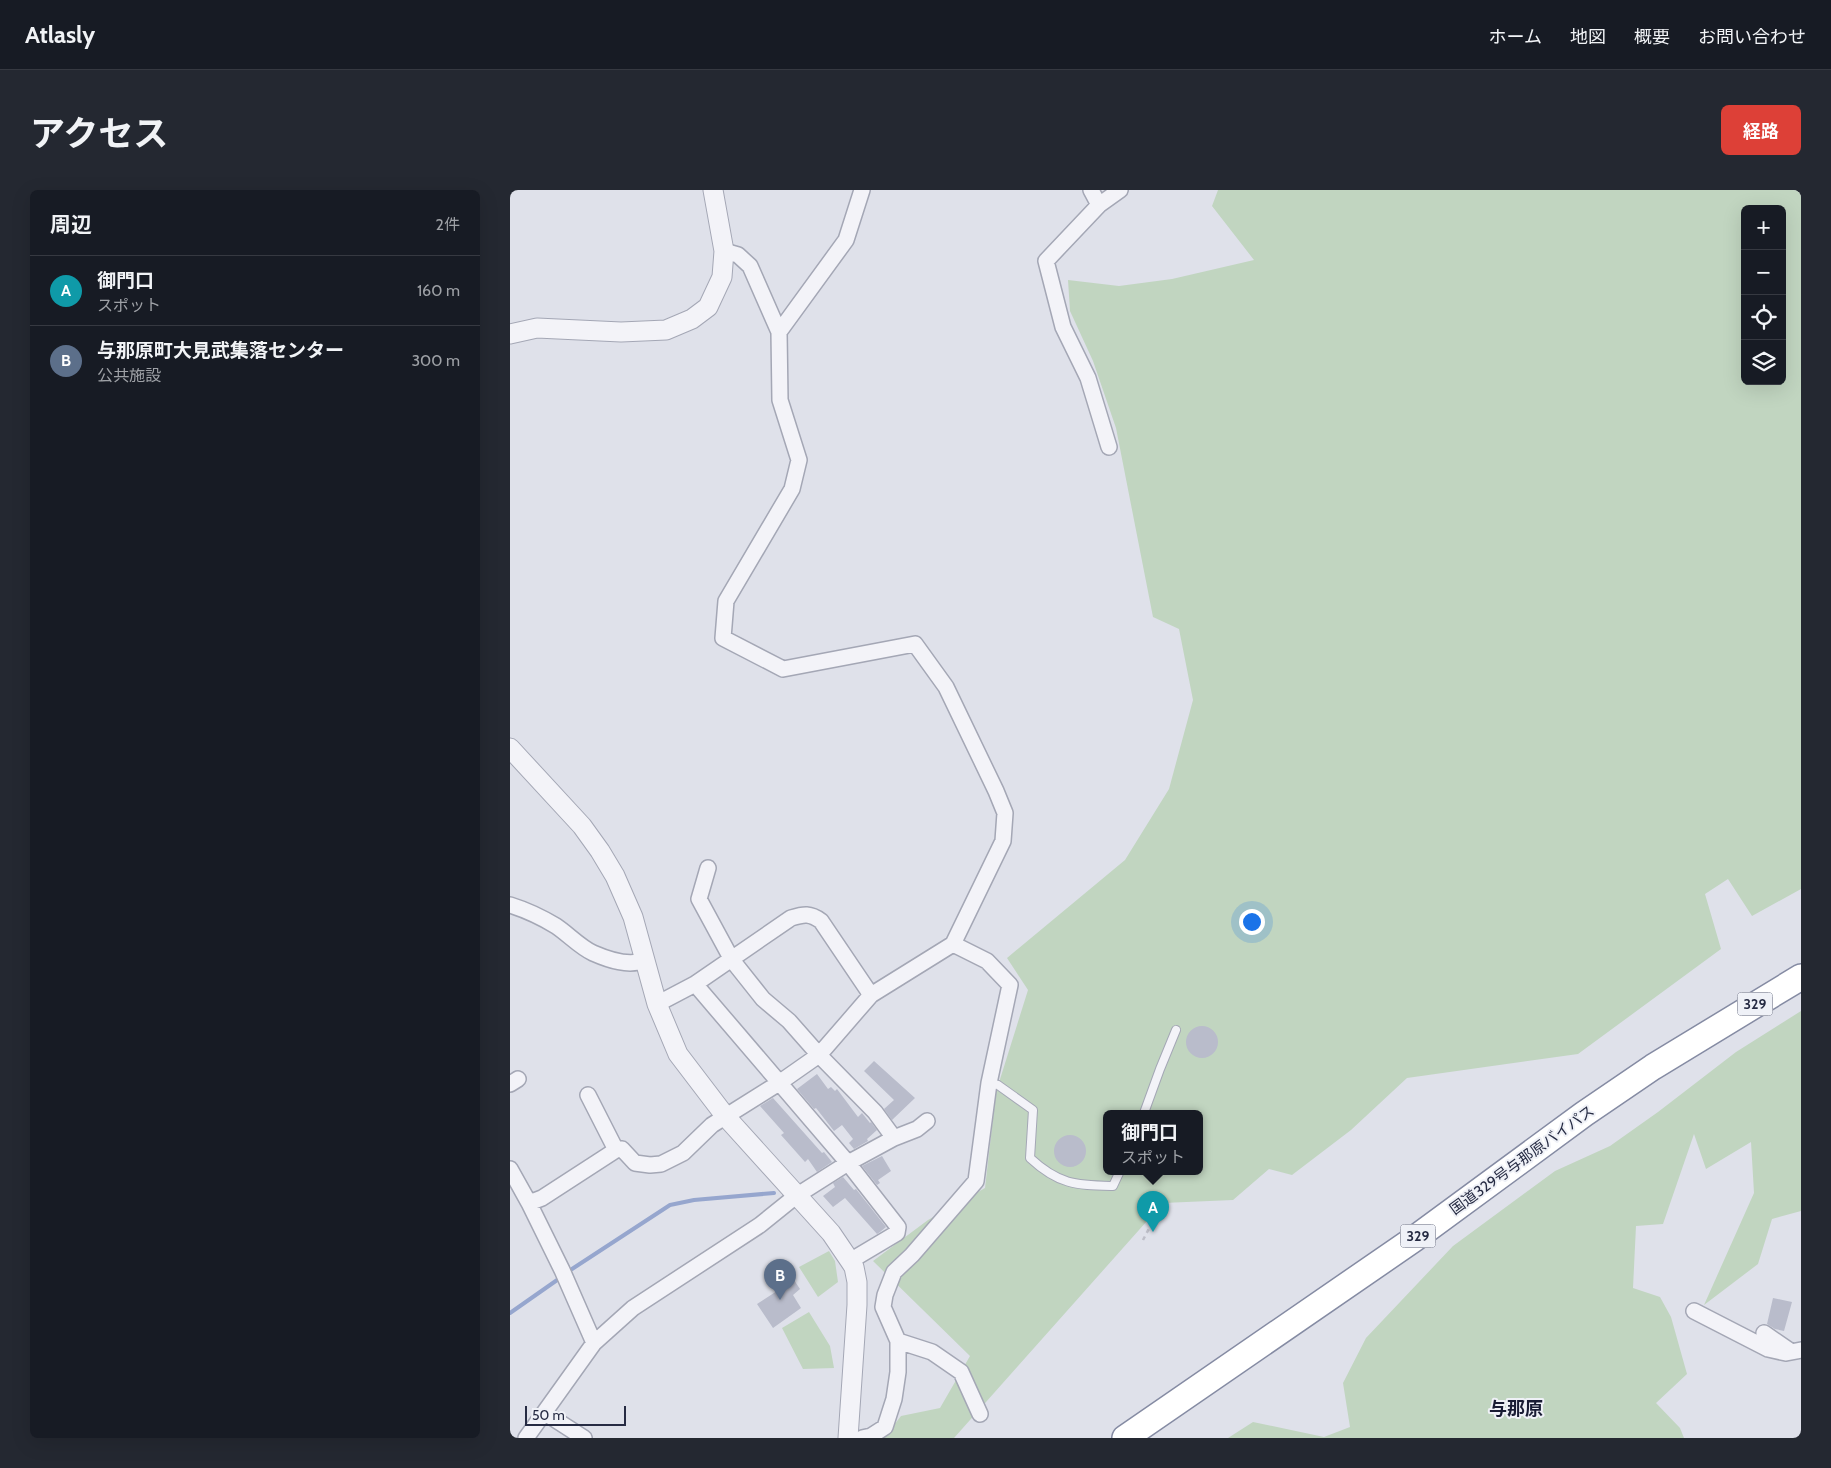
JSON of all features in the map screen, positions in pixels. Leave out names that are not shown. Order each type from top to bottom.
[{"type":"highway","name":"国道329号与那原バイパス","points":[[1125,1438],[1414,1239],[1584,1114],[1653,1067],[1801,977]]},
{"type":"street","points":[[510,334],[537,328],[621,332],[666,330],[692,320],[708,306],[722,278],[724,251],[714,197],[702,190]]},
{"type":"street","points":[[779,332],[846,240],[862,190]]},
{"type":"street","points":[[1091,190],[1099,205]]},
{"type":"street","points":[[1109,447],[1088,378],[1062,327],[1046,261],[1099,205],[1120,190]]},
{"type":"street","points":[[529,1203],[542,1198],[622,1148],[635,1163],[650,1165],[661,1164],[684,1153],[712,1125],[779,1084],[819,1055],[871,995],[953,944],[1003,841],[1005,813],[996,791],[946,687],[916,644],[784,668],[723,638],[726,601],[792,488],[800,460],[780,400],[779,332],[750,266],[738,255],[724,251]]},
{"type":"street","points":[[510,748],[582,826],[615,876],[633,917],[657,1004],[678,1054],[726,1117],[831,1233],[850,1261],[857,1282],[857,1305],[848,1438]]},
{"type":"street","points":[[708,868],[699,899],[732,960],[763,999],[789,1021],[819,1055],[875,1112],[894,1138]]},
{"type":"street","points":[[510,904],[527,910],[555,925],[592,953],[626,964],[645,960]]},
{"type":"street","points":[[657,1004],[695,984],[791,918],[802,914],[812,915],[821,921],[871,995]]},
{"type":"street","points":[[862,1438],[871,1436],[885,1427],[894,1400],[898,1372],[898,1341],[883,1307],[885,1295],[894,1272],[912,1255],[976,1182],[989,1083],[1010,985],[987,961],[953,944]]},
{"type":"street","points":[[695,984],[848,1163],[898,1227],[897,1232],[850,1261]]},
{"type":"street","points":[[588,1095],[616,1150]]},
{"type":"street","points":[[526,1438],[594,1343],[633,1308],[760,1225],[796,1196],[848,1163],[894,1138],[917,1129],[927,1121]]},
{"type":"street","points":[[510,1169],[562,1270],[594,1343]]},
{"type":"street","points":[[1694,1311],[1768,1349],[1786,1353],[1796,1351]]},
{"type":"street","points":[[1764,1333],[1796,1351]]},
{"type":"street","points":[[898,1341],[932,1352],[961,1372],[980,1414]]},
{"type":"street","points":[[545,1413],[584,1438]]},
{"type":"lane","points":[[1145,1110],[1176,1030]]},
{"type":"lane","points":[[989,1083],[998,1085],[1033,1110],[1030,1158],[1045,1172],[1075,1185],[1113,1186],[1118,1175]]},
{"type":"path","points":[[1144,1240],[1153,1221],[1167,1210]]},
{"type":"green space","points":[[1218,190],[1801,190],[1801,889],[1752,916],[1728,879],[1705,894],[1721,949],[1578,1054],[1407,1078],[1351,1130],[1292,1175],[1269,1169],[1233,1200],[1163,1203],[954,1438],[884,1438],[901,1416],[940,1408],[970,1356],[873,1261],[928,1220],[985,1188],[996,1092],[1028,990],[1007,958],[1125,860],[1169,789],[1193,700],[1179,629],[1153,617],[1116,428],[1093,361],[1070,311],[1068,280],[1119,286],[1172,279],[1254,260],[1212,206]]},
{"type":"green space","points":[[1801,1011],[1801,1211],[1772,1219],[1758,1264],[1704,1305],[1754,1193],[1751,1142],[1706,1169],[1694,1134],[1663,1224],[1636,1226],[1633,1288],[1660,1297],[1671,1317],[1687,1374],[1656,1403],[1680,1428],[1684,1438],[1228,1438],[1253,1422],[1324,1437],[1350,1427],[1343,1383],[1366,1338],[1453,1246],[1555,1171],[1610,1146],[1736,1052]]},
{"type":"green space","points":[[829,1251],[835,1261],[838,1282],[818,1297],[799,1267]]},
{"type":"green space","points":[[809,1312],[830,1346],[834,1368],[803,1369],[782,1328]]},
{"type":"building","points":[[1202,1026],[1213,1031],[1218,1042],[1213,1053],[1202,1058],[1191,1053],[1186,1042],[1191,1031]]},
{"type":"building","points":[[874,1061],[915,1098],[892,1120],[884,1109],[894,1100],[864,1071]]},
{"type":"building","points":[[817,1074],[828,1089],[831,1087],[835,1091],[837,1089],[858,1117],[862,1113],[871,1122],[877,1130],[867,1139],[868,1141],[854,1149],[849,1143],[853,1139],[842,1125],[834,1131],[816,1108],[814,1109],[797,1089]]},
{"type":"building","points":[[773,1098],[832,1162],[817,1172],[808,1159],[805,1162],[781,1135],[784,1133],[760,1106]]},
{"type":"building","points":[[1070,1135],[1081,1140],[1086,1151],[1081,1162],[1070,1167],[1059,1162],[1054,1151],[1059,1140]]},
{"type":"building","points":[[882,1156],[891,1171],[878,1180],[880,1183],[877,1185],[862,1166]]},
{"type":"building","points":[[843,1177],[854,1190],[856,1189],[886,1227],[877,1234],[845,1198],[833,1207],[823,1196],[835,1187],[833,1183]]},
{"type":"building","points":[[794,1280],[800,1289],[793,1295],[801,1308],[773,1328],[757,1304]]},
{"type":"building","points":[[1773,1298],[1792,1302],[1784,1331],[1775,1329],[1767,1324]]},
{"type":"waterway","points":[[572,1269],[670,1205],[694,1200],[774,1193]]},
{"type":"waterway","points":[[510,1313],[560,1278]]},
{"type":"place","name":"御門口","points":[[1153,1232]]},
{"type":"place","name":"与那原町大見武集落センター","points":[[780,1300]]},
{"type":"district","name":"与那原","points":[[1516,1409]]}]
